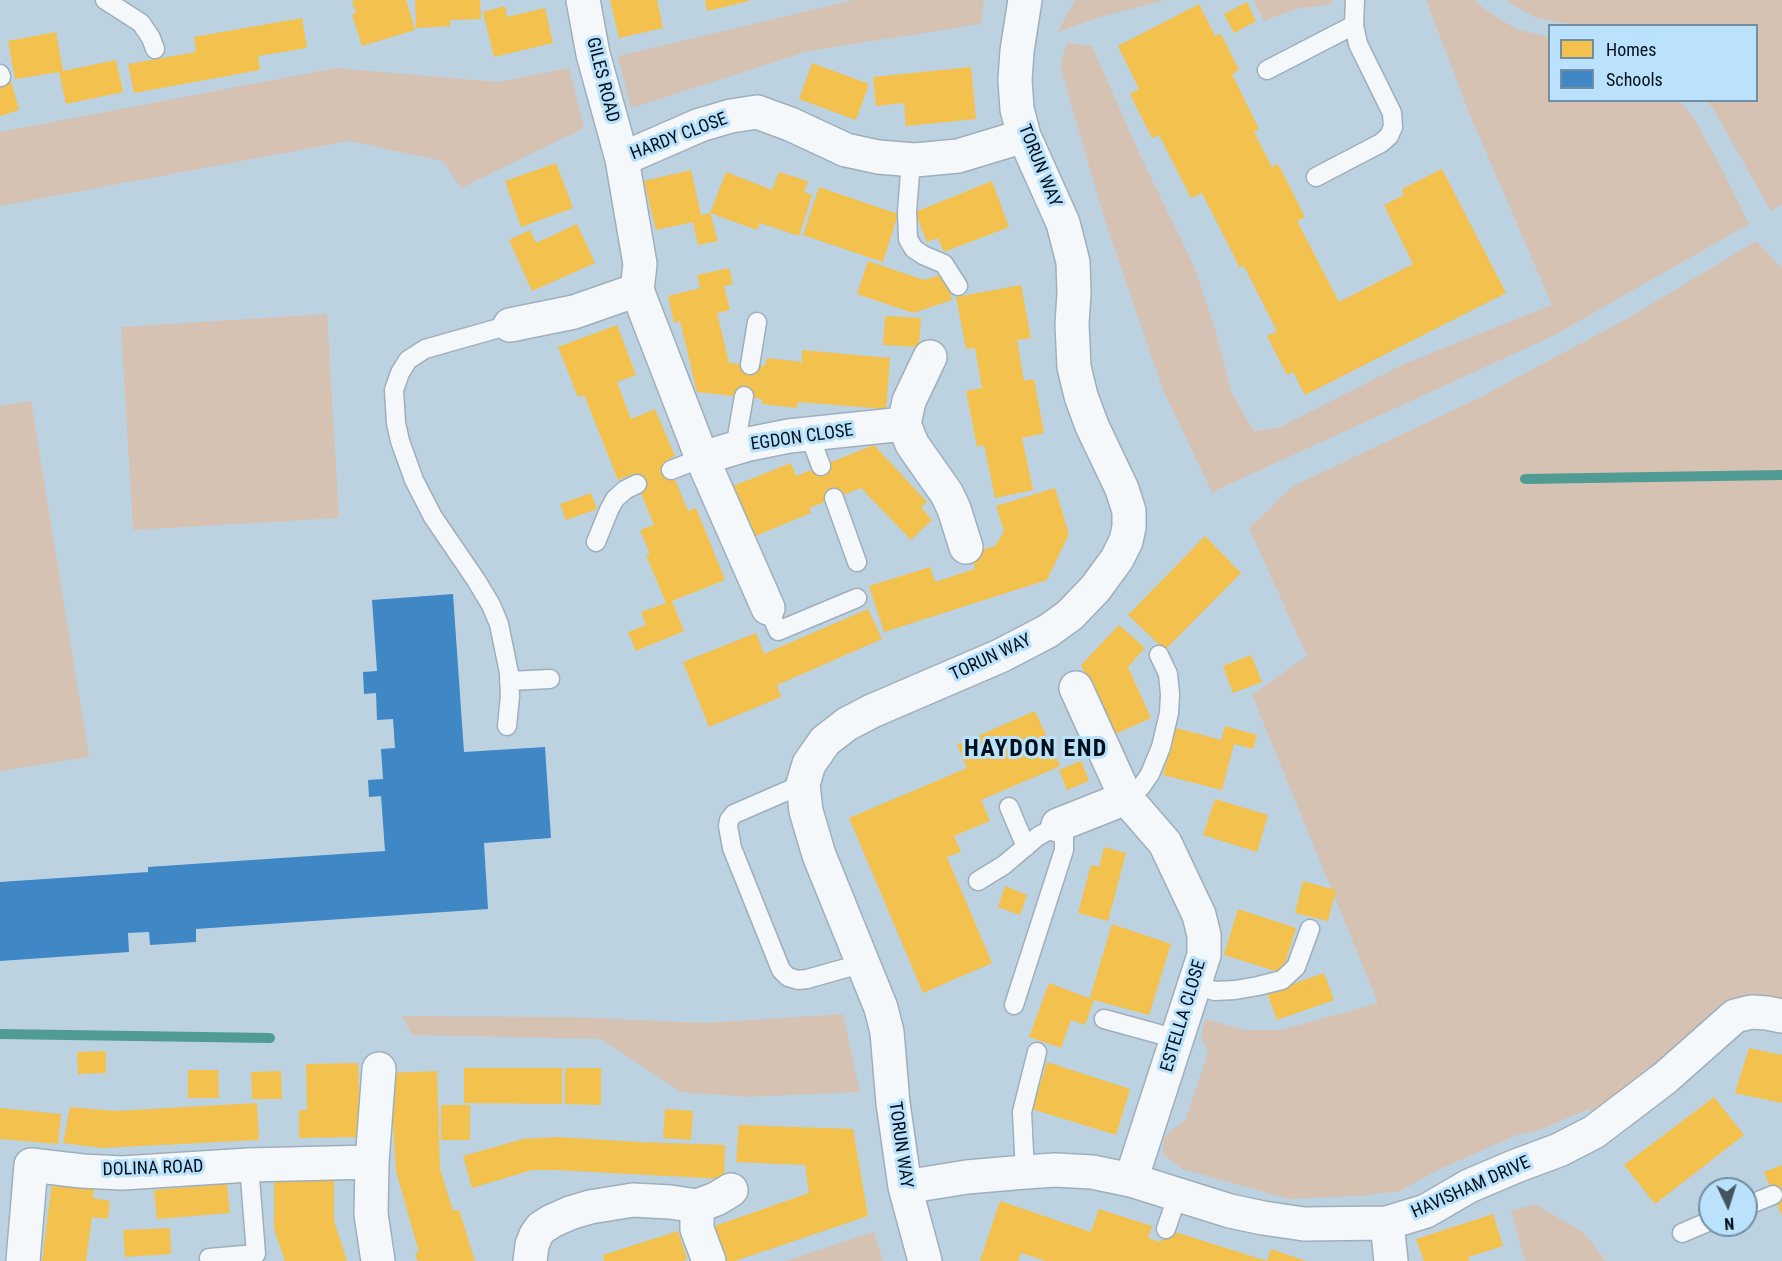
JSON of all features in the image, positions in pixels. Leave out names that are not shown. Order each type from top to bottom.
[{"type":"street","name":"GILES ROAD","points":[[583,0],[593,54],[622,159]]},
{"type":"street","name":"TORUN WAY","points":[[925,1261],[905,1187],[893,1103],[887,1032],[881,1008],[819,855],[806,812],[803,784],[809,764],[825,741],[847,724],[1000,656],[1048,631],[1070,615],[1095,589],[1117,559],[1126,541],[1129,511],[1122,489],[1092,426],[1081,396],[1074,366],[1072,262],[1063,223],[1024,136],[1017,109],[1015,80],[1017,51],[1028,5]]},
{"type":"street","name":"HARDY CLOSE","points":[[637,290],[640,264],[622,159],[700,125],[731,116],[757,112],[790,124],[846,150],[878,157],[911,160],[958,156],[1024,136]]},
{"type":"street","points":[[510,325],[574,312],[637,290],[702,458],[768,608]]},
{"type":"street","points":[[930,357],[909,401],[904,424],[912,444],[947,494],[954,508],[966,547]]},
{"type":"street","name":"EGDON CLOSE","points":[[702,458],[735,448],[809,434],[904,424]]},
{"type":"street","name":"ESTELLA CLOSE","points":[[1076,688],[1126,798],[1165,843],[1199,915],[1204,934],[1204,955],[1131,1180]]},
{"type":"street","points":[[1058,825],[1126,798]]},
{"type":"street","name":"HAVISHAM DRIVE","points":[[905,1187],[967,1177],[1025,1172],[1055,1170],[1092,1172],[1131,1180],[1230,1212],[1263,1218],[1304,1224],[1387,1224],[1426,1211],[1469,1186],[1559,1150],[1594,1132],[1665,1078],[1736,1016],[1751,1012],[1782,1016]]},
{"type":"street","points":[[378,1261],[371,1214],[372,1162],[379,1069]]},
{"type":"street","name":"DOLINA ROAD","points":[[23,1261],[31,1165],[122,1173],[249,1165],[372,1162]]},
{"type":"street","points":[[530,1261],[532,1245],[541,1228],[570,1213],[633,1200],[697,1206],[716,1199],[730,1190]]},
{"type":"street","points":[[697,1206],[697,1229],[709,1261]]},
{"type":"street","points":[[1387,1224],[1391,1261]]},
{"type":"lane","points":[[1316,177],[1381,143],[1389,136],[1393,127],[1392,112],[1358,44],[1354,25],[1355,0]]},
{"type":"lane","points":[[107,2],[141,23],[155,49]]},
{"type":"lane","points":[[1267,70],[1354,25]]},
{"type":"lane","points":[[911,160],[908,239],[914,249],[944,264],[958,286]]},
{"type":"lane","points":[[750,364],[757,322]]},
{"type":"lane","points":[[507,726],[509,681],[499,624],[491,605],[433,517],[414,480],[405,459],[396,423],[394,390],[408,360],[425,349],[510,325]]},
{"type":"lane","points":[[735,448],[744,396]]},
{"type":"lane","points":[[809,434],[821,466]]},
{"type":"lane","points":[[671,470],[702,458]]},
{"type":"lane","points":[[596,542],[615,499],[625,490],[637,484]]},
{"type":"lane","points":[[834,498],[857,562]]},
{"type":"lane","points":[[768,608],[778,631],[857,598]]},
{"type":"lane","points":[[1126,798],[1142,788],[1150,774],[1161,747],[1169,713],[1168,674],[1159,656]]},
{"type":"lane","points":[[509,681],[550,679]]},
{"type":"lane","points":[[803,784],[734,814],[728,826],[732,848],[781,970],[788,977],[807,980],[864,963]]},
{"type":"lane","points":[[1009,807],[1026,847]]},
{"type":"lane","points":[[978,881],[1004,865],[1037,837],[1058,825],[1064,837],[1064,850],[1014,1005]]},
{"type":"lane","points":[[1194,985],[1215,990],[1234,990],[1282,980],[1296,967],[1310,929]]},
{"type":"lane","points":[[1104,1019],[1177,1039]]},
{"type":"lane","points":[[1025,1172],[1022,1112],[1037,1052]]},
{"type":"lane","points":[[209,1258],[256,1254],[249,1165]]},
{"type":"lane","points":[[1166,1229],[1178,1194]]},
{"type":"lane","points":[[1758,1201],[1773,1195]]},
{"type":"lane","points":[[1682,1233],[1698,1226]]},
{"type":"shaded area","points":[[854,0],[984,0],[981,24],[809,51],[631,108],[618,56]]},
{"type":"shaded area","points":[[1075,0],[1166,0],[1093,19],[1057,33]]},
{"type":"shaded area","points":[[1253,0],[1332,0],[1332,4],[1295,9],[1264,21]]},
{"type":"shaded area","points":[[1426,0],[1474,0],[1516,29],[1548,37],[1548,102],[1680,102],[1691,114],[1719,163],[1749,224],[1551,337],[1212,492],[1163,390],[1104,218],[1060,66],[1067,43],[1092,46],[1142,159],[1194,266],[1216,332],[1232,394],[1254,431],[1278,428],[1404,364],[1552,305],[1470,115]]},
{"type":"shaded area","points":[[1507,0],[1782,0],[1782,204],[1771,211],[1708,102],[1758,102],[1758,24],[1569,24],[1537,18]]},
{"type":"shaded area","points":[[336,68],[498,82],[569,68],[584,128],[461,188],[443,161],[349,141],[0,206],[0,132]]},
{"type":"shaded area","points":[[1756,241],[1782,268],[1782,1001],[1750,993],[1737,998],[1686,1045],[1594,1115],[1589,1109],[1539,1130],[1517,1135],[1438,1170],[1400,1191],[1360,1196],[1289,1199],[1182,1169],[1163,1154],[1164,1137],[1186,1119],[1208,1053],[1201,1036],[1205,1019],[1244,1030],[1281,1030],[1378,1003],[1252,695],[1307,656],[1249,528],[1293,486],[1481,397],[1630,317]]},
{"type":"shaded area","points":[[327,314],[339,518],[133,530],[121,327]]},
{"type":"shaded area","points":[[31,401],[89,757],[0,771],[0,406]]},
{"type":"shaded area","points":[[843,1014],[860,1092],[747,1097],[681,1092],[601,1039],[412,1035],[402,1016],[574,1017],[705,1023]]},
{"type":"shaded area","points":[[1535,1204],[1584,1233],[1606,1261],[1525,1261],[1511,1211]]},
{"type":"shaded area","points":[[874,1232],[883,1261],[785,1261]]},
{"type":"building: Homes","points":[[406,0],[415,30],[362,46],[352,15],[356,13],[352,1]]},
{"type":"building: Homes","points":[[415,0],[480,0],[481,19],[450,20],[450,26],[416,28]]},
{"type":"building: Homes","points":[[610,0],[657,0],[663,28],[619,38]]},
{"type":"building: Homes","points":[[705,0],[749,0],[749,1],[707,11]]},
{"type":"building: Homes","points":[[1247,2],[1256,21],[1234,33],[1224,14]]},
{"type":"building: Homes","points":[[1199,4],[1215,36],[1221,34],[1239,70],[1232,74],[1259,129],[1254,132],[1272,167],[1278,164],[1305,217],[1297,221],[1339,302],[1413,264],[1384,205],[1404,195],[1402,189],[1442,169],[1506,293],[1305,395],[1293,372],[1287,375],[1267,336],[1277,331],[1244,266],[1240,268],[1202,193],[1191,198],[1159,135],[1152,138],[1130,94],[1139,89],[1118,46]]},
{"type":"building: Homes","points":[[505,6],[507,17],[545,8],[553,43],[494,57],[483,12]]},
{"type":"building: Homes","points":[[302,18],[307,48],[258,56],[260,70],[134,93],[128,64],[196,52],[194,37]]},
{"type":"building: Homes","points":[[56,32],[63,71],[116,60],[123,92],[66,104],[59,72],[15,79],[8,41]]},
{"type":"building: Homes","points":[[812,63],[869,84],[856,120],[799,99]]},
{"type":"building: Homes","points":[[971,67],[976,119],[906,126],[904,103],[876,106],[873,77]]},
{"type":"building: Homes","points":[[11,81],[19,110],[0,116],[0,84]]},
{"type":"building: Homes","points":[[556,163],[573,208],[521,227],[505,181]]},
{"type":"building: Homes","points":[[691,170],[701,215],[710,213],[718,241],[698,245],[693,222],[656,230],[644,181]]},
{"type":"building: Homes","points":[[726,172],[772,190],[779,172],[808,181],[804,192],[812,195],[799,236],[760,223],[757,230],[710,213]]},
{"type":"building: Homes","points":[[992,181],[1009,227],[944,252],[938,238],[927,242],[915,212]]},
{"type":"building: Homes","points":[[819,187],[898,214],[883,262],[803,235]]},
{"type":"building: Homes","points":[[577,224],[595,263],[532,291],[509,240],[530,230],[536,243]]},
{"type":"building: Homes","points":[[868,261],[924,280],[944,274],[952,300],[913,313],[857,294]]},
{"type":"building: Homes","points":[[729,268],[733,284],[724,286],[730,310],[717,313],[729,363],[765,366],[767,358],[802,362],[802,350],[890,358],[886,409],[798,402],[797,408],[762,404],[762,399],[697,392],[680,321],[674,323],[668,296],[700,288],[697,275]]},
{"type":"building: Homes","points":[[1021,285],[1031,338],[1017,340],[1024,381],[1034,379],[1044,433],[1022,438],[1033,490],[995,498],[984,445],[977,447],[966,391],[982,388],[975,348],[966,349],[956,297]]},
{"type":"building: Homes","points":[[885,316],[921,318],[919,347],[883,345]]},
{"type":"building: Homes","points":[[617,325],[636,375],[617,382],[631,419],[655,409],[675,456],[667,460],[671,470],[688,511],[696,508],[725,580],[672,601],[684,631],[636,651],[628,632],[646,625],[641,612],[666,603],[646,555],[650,554],[640,530],[654,525],[633,474],[618,480],[584,395],[578,397],[558,347]]},
{"type":"building: Homes","points":[[874,445],[927,502],[921,507],[932,520],[911,540],[861,488],[809,508],[811,513],[748,539],[728,488],[791,463],[796,476]]},
{"type":"building: Homes","points":[[1055,488],[1069,534],[1047,580],[884,632],[869,586],[930,567],[935,582],[975,569],[970,553],[995,546],[1004,531],[996,506]]},
{"type":"building: Homes","points":[[591,493],[597,509],[566,520],[560,504]]},
{"type":"building: Homes","points":[[1205,536],[1241,573],[1165,650],[1128,615]]},
{"type":"building: Homes","points":[[868,609],[882,639],[777,685],[781,697],[709,727],[683,662],[756,633],[764,654]]},
{"type":"building: Homes","points":[[1119,625],[1145,648],[1128,667],[1151,718],[1113,735],[1081,665]]},
{"type":"building: Homes","points":[[1251,655],[1262,682],[1233,693],[1223,666]]},
{"type":"building: Homes","points":[[1035,711],[1060,766],[981,800],[990,821],[954,836],[961,852],[947,857],[992,963],[923,993],[849,818],[967,768],[957,745]]},
{"type":"building: Homes","points":[[1225,726],[1257,735],[1253,749],[1234,744],[1222,790],[1163,775],[1176,728],[1221,740]]},
{"type":"building: Homes","points":[[1081,761],[1089,781],[1067,790],[1059,770]]},
{"type":"building: Homes","points":[[1215,799],[1268,815],[1257,852],[1203,835]]},
{"type":"building: Homes","points":[[1104,847],[1126,853],[1108,921],[1078,913],[1091,865],[1099,867]]},
{"type":"building: Homes","points":[[1303,881],[1336,890],[1328,921],[1295,913]]},
{"type":"building: Homes","points":[[1005,886],[1027,895],[1020,915],[998,907]]},
{"type":"building: Homes","points":[[1238,909],[1296,928],[1282,973],[1224,955]]},
{"type":"building: Homes","points":[[1112,924],[1171,944],[1149,1015],[1090,997]]},
{"type":"building: Homes","points":[[1324,973],[1334,1000],[1277,1020],[1267,993]]},
{"type":"building: Homes","points":[[1049,983],[1094,1000],[1085,1025],[1071,1020],[1061,1048],[1029,1037]]},
{"type":"building: Homes","points":[[1749,1048],[1782,1055],[1782,1103],[1735,1093]]},
{"type":"building: Homes","points":[[106,1051],[106,1073],[78,1074],[77,1052]]},
{"type":"building: Homes","points":[[1047,1062],[1130,1089],[1116,1135],[1032,1109]]},
{"type":"building: Homes","points":[[358,1063],[361,1137],[299,1138],[299,1110],[307,1110],[306,1064]]},
{"type":"building: Homes","points":[[464,1068],[562,1068],[562,1104],[464,1103]]},
{"type":"building: Homes","points":[[565,1068],[601,1068],[601,1105],[565,1104]]},
{"type":"building: Homes","points":[[188,1070],[218,1070],[219,1098],[188,1098]]},
{"type":"building: Homes","points":[[281,1071],[282,1099],[252,1099],[251,1072]]},
{"type":"building: Homes","points":[[437,1071],[440,1169],[453,1211],[459,1210],[475,1261],[418,1261],[415,1254],[419,1252],[396,1171],[390,1073]]},
{"type":"building: Homes","points":[[1714,1097],[1744,1135],[1655,1204],[1624,1165]]},
{"type":"building: Homes","points":[[257,1103],[259,1140],[102,1148],[63,1143],[70,1107],[115,1111]]},
{"type":"building: Homes","points":[[441,1105],[470,1105],[470,1140],[441,1140]]},
{"type":"building: Homes","points":[[0,1108],[61,1114],[58,1144],[0,1139]]},
{"type":"building: Homes","points":[[665,1109],[693,1111],[691,1140],[663,1138]]},
{"type":"building: Homes","points":[[739,1125],[853,1129],[868,1216],[735,1261],[720,1261],[709,1228],[809,1193],[805,1165],[736,1162]]},
{"type":"building: Homes","points":[[558,1137],[725,1145],[724,1179],[532,1170],[472,1188],[463,1156],[523,1139]]},
{"type":"building: Homes","points":[[1782,1165],[1782,1216],[1764,1172]]},
{"type":"building: Homes","points":[[334,1174],[334,1221],[347,1261],[285,1261],[274,1229],[274,1175]]},
{"type":"building: Homes","points":[[52,1183],[94,1188],[93,1198],[110,1201],[108,1219],[92,1217],[86,1261],[42,1261]]},
{"type":"building: Homes","points":[[227,1184],[230,1213],[157,1219],[154,1190]]},
{"type":"building: Homes","points":[[1000,1201],[1091,1232],[1099,1209],[1152,1226],[1148,1238],[1161,1242],[1166,1229],[1267,1261],[1046,1261],[1021,1253],[1018,1261],[980,1261]]},
{"type":"building: Homes","points":[[1493,1214],[1503,1246],[1468,1257],[1469,1261],[1424,1261],[1416,1239]]},
{"type":"building: Homes","points":[[170,1228],[171,1254],[125,1257],[123,1230]]},
{"type":"building: Homes","points":[[678,1231],[687,1259],[682,1261],[604,1261],[603,1255]]},
{"type":"building: Homes","points":[[1271,1249],[1306,1261],[1267,1261]]},
{"type":"building: Schools","points":[[453,594],[464,752],[545,747],[551,838],[484,843],[488,909],[196,929],[196,942],[150,945],[149,932],[128,933],[129,952],[0,961],[0,882],[148,872],[148,867],[385,851],[381,796],[369,797],[368,780],[383,779],[381,749],[395,748],[393,719],[377,720],[376,693],[364,694],[363,672],[377,671],[372,600]]},
{"type":"waterway","points":[[1525,479],[1782,475]]},
{"type":"waterway","points":[[0,1034],[270,1038]]},
{"type":"district","name":"HAYDON END","points":[[1036,750]]}]
